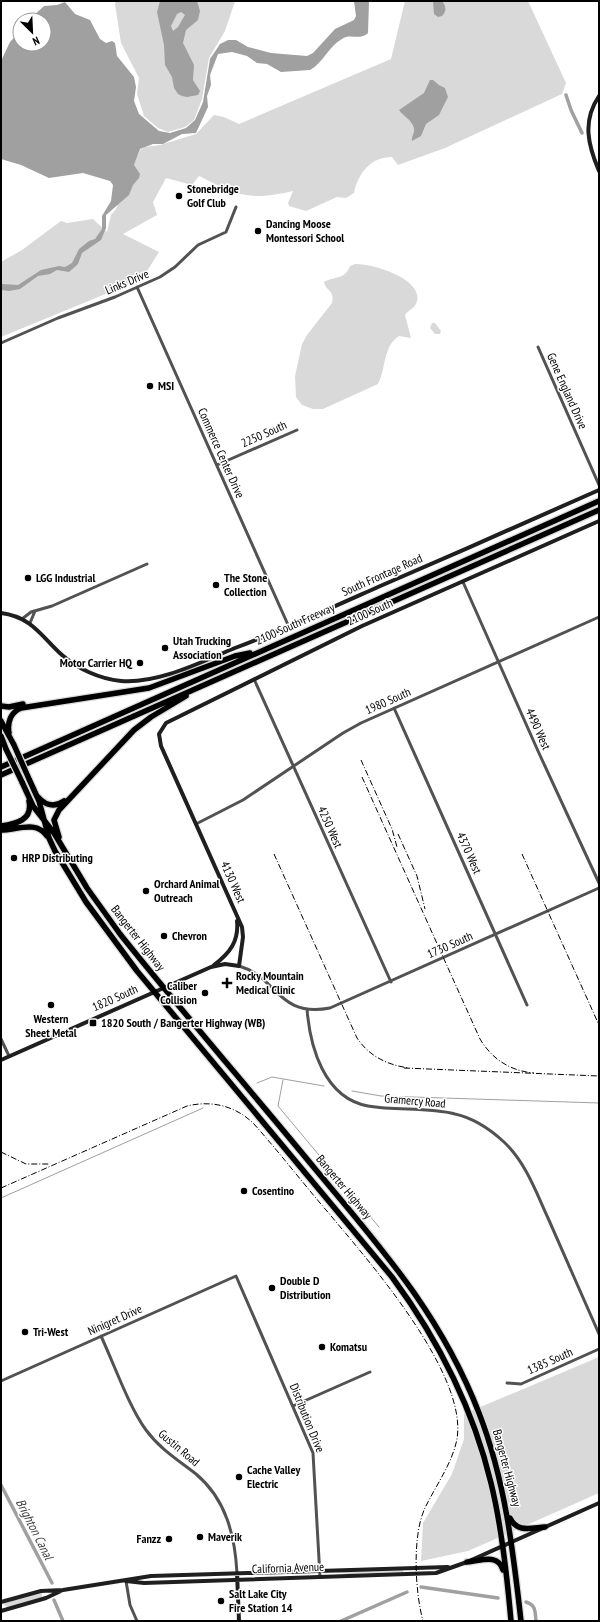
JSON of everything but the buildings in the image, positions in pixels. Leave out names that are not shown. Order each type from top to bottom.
[{"type":"highway","name":"2100 South Freeway","points":[[1,767],[599,501]]},
{"type":"highway","name":"2100 South Freeway","points":[[1,775],[599,510]]},
{"type":"highway","points":[[8,733],[10,717],[20,708],[149,688],[235,656],[262,650]]},
{"type":"highway","points":[[36,795],[45,804],[57,805],[64,802],[134,730],[151,717],[194,692],[278,652]]},
{"type":"highway","points":[[1,706],[9,707],[79,699]]},
{"type":"highway","name":"Bangerter Highway","points":[[1,721],[14,745],[36,795],[49,838],[68,873],[90,908],[120,950],[383,1265],[418,1314],[450,1371],[476,1433],[491,1482],[503,1546],[512,1621]]},
{"type":"highway","name":"Bangerter Highway","points":[[1,736],[29,798],[66,852],[102,910],[163,988],[391,1260],[425,1307],[452,1354],[479,1413],[498,1474],[508,1515],[521,1621]]},
{"type":"highway","points":[[1,741],[6,749]]},
{"type":"highway","points":[[66,852],[55,825],[55,816],[83,783]]},
{"type":"highway","points":[[1,826],[16,824],[24,819],[30,809],[29,798]]},
{"type":"highway","points":[[1,830],[34,826],[43,830],[49,838]]},
{"type":"highway","points":[[508,1515],[513,1524],[519,1529],[545,1527]]},
{"type":"highway","points":[[467,1562],[496,1559],[501,1563],[507,1578]]},
{"type":"street","points":[[599,96],[593,107],[588,124],[588,139],[599,171]]},
{"type":"street","name":"Links Drive","points":[[1,343],[164,275],[198,246],[226,232],[236,207]]},
{"type":"street","name":"Commerce Center Drive","points":[[137,287],[289,627]]},
{"type":"street","name":"Gene England Drive","points":[[538,347],[599,485]]},
{"type":"street","name":"2250 South","points":[[217,465],[297,430]]},
{"type":"street","name":"South Frontage Road","points":[[1,613],[30,623],[62,655],[75,665],[95,675],[121,681],[150,679],[289,627],[599,490]]},
{"type":"street","name":"2100 South","points":[[159,734],[163,726],[170,720],[362,626],[599,521]]},
{"type":"street","points":[[22,619],[31,612],[52,606],[147,564]]},
{"type":"street","name":"4490 West","points":[[463,582],[599,883]]},
{"type":"street","points":[[30,623],[35,611]]},
{"type":"street","name":"1980 South","points":[[196,824],[243,800],[342,733],[394,708],[599,617]]},
{"type":"street","name":"4250 West","points":[[254,679],[391,982]]},
{"type":"street","name":"4370 West","points":[[394,708],[527,1005]]},
{"type":"street","name":"4130 West","points":[[159,734],[160,746],[242,927],[243,937],[239,966]]},
{"type":"street","name":"1730 South","points":[[307,1009],[323,1010],[338,1006],[599,888]]},
{"type":"street","points":[[211,967],[233,948],[237,936],[236,914]]},
{"type":"street","name":"1820 South","points":[[1,1060],[211,967],[225,964],[239,966]]},
{"type":"street","points":[[239,966],[257,973],[283,1000],[307,1009]]},
{"type":"street","name":"Gramercy Road","points":[[307,1009],[309,1027],[319,1061],[333,1086],[345,1097],[367,1106],[439,1110],[457,1114],[486,1128],[505,1143],[525,1168],[599,1334]]},
{"type":"street","points":[[1,1039],[9,1056]]},
{"type":"street","name":"Ninigret Drive","points":[[1,1381],[236,1276]]},
{"type":"street","name":"Distribution Drive","points":[[236,1276],[314,1456],[320,1577]]},
{"type":"street","name":"Gustin Road","points":[[102,1336],[145,1429],[165,1451],[203,1480],[221,1505],[233,1538],[237,1573]]},
{"type":"street","name":"1385 South","points":[[507,1383],[521,1384],[599,1349]]},
{"type":"street","points":[[293,1406],[370,1372]]},
{"type":"street","name":"California Avenue","points":[[126,1581],[144,1583],[436,1573],[467,1562],[599,1503]]},
{"type":"street","name":"California Avenue","points":[[1,1602],[44,1590],[63,1590],[151,1576],[450,1567]]},
{"type":"street","points":[[237,1573],[239,1621]]},
{"type":"street","points":[[126,1581],[130,1605],[137,1621]]},
{"type":"street","name":"California Avenue","points":[[1,1611],[46,1598],[63,1590]]},
{"type":"shaded area","points":[[116,1],[235,1],[225,31],[209,58],[202,99],[194,120],[185,127],[168,132],[158,128],[144,116],[137,94],[139,78],[121,43],[115,4]]},
{"type":"shaded area","points":[[160,1],[197,1],[200,11],[198,20],[186,30],[183,43],[194,65],[193,80],[200,91],[198,95],[187,97],[182,96],[178,94],[174,88],[172,77],[165,65],[164,45],[157,12]],"holes":[[[181,12],[185,15],[178,27],[173,31],[171,26],[177,14]]]},
{"type":"shaded area","points":[[354,1],[369,2],[368,33],[358,37],[345,37],[337,42],[319,63],[310,70],[281,72],[267,64],[257,63],[247,56],[232,52],[218,54],[210,75],[211,85],[207,96],[208,107],[196,133],[182,134],[163,144],[153,144],[140,149],[134,165],[140,174],[139,178],[133,185],[129,195],[106,215],[106,228],[101,240],[82,253],[78,264],[69,272],[57,270],[50,274],[38,276],[20,289],[9,291],[1,290],[1,284],[18,285],[41,270],[59,266],[65,267],[72,263],[79,249],[89,241],[95,239],[102,229],[102,216],[111,201],[113,185],[110,181],[83,173],[49,178],[21,165],[1,159],[1,61],[12,40],[12,52],[52,52],[52,12],[38,12],[44,6],[57,5],[65,2],[75,14],[90,20],[100,39],[106,43],[112,41],[115,43],[117,56],[134,77],[136,87],[134,101],[139,114],[159,131],[170,133],[186,128],[195,120],[203,102],[210,59],[220,44],[228,40],[236,40],[248,47],[271,53],[307,56],[313,53],[335,29],[354,20],[356,16]]},
{"type":"shaded area","name":"Stonebridge Golf Club","points":[[405,1],[528,1],[566,83],[562,94],[445,148],[398,165],[392,157],[378,160],[372,163],[362,173],[354,193],[346,198],[337,197],[306,211],[289,206],[288,203],[293,191],[265,196],[244,195],[224,188],[199,176],[192,185],[166,178],[153,202],[157,215],[123,234],[159,252],[142,279],[1,337],[1,262],[22,250],[61,221],[67,223],[93,219],[107,232],[111,215],[116,209],[140,150],[145,147],[160,145],[196,134],[214,115],[224,117],[239,124],[391,59]]},
{"type":"shaded area","points":[[433,1],[442,1],[445,10],[442,16],[438,17],[434,14]]},
{"type":"shaded area","points":[[430,80],[433,80],[445,88],[448,97],[439,115],[426,124],[421,136],[412,141],[414,133],[413,125],[399,110],[424,93]]},
{"type":"shaded area","points":[[355,264],[363,264],[384,269],[405,279],[412,286],[417,293],[417,301],[415,306],[405,315],[411,338],[399,336],[394,340],[387,352],[381,378],[378,384],[323,409],[313,409],[302,405],[296,397],[295,376],[302,344],[307,335],[332,303],[332,295],[324,282],[342,276],[350,266]]},
{"type":"shaded area","points":[[432,323],[435,323],[441,331],[440,334],[435,334],[430,328]]},
{"type":"shaded area","points":[[599,1357],[599,1493],[468,1551],[421,1561],[423,1523],[452,1474],[464,1439],[464,1414]]},
{"type":"shaded area","points":[[403,1570],[403,1572],[350,1574],[330,1572]]},
{"type":"shaded area","points":[[42,1593],[42,1597],[8,1607],[4,1605],[4,1603]]},
{"type":"waterway","points":[[566,95],[571,110],[582,133]]},
{"type":"waterway","points":[[257,1083],[272,1077],[324,1086]]},
{"type":"waterway","points":[[283,1080],[278,1106],[379,1227]]},
{"type":"waterway","points":[[352,1091],[381,1096],[599,1103]]},
{"type":"waterway","points":[[1,1198],[203,1108]]},
{"type":"waterway","name":"Brighton Canal","points":[[1,1485],[52,1583]]},
{"type":"waterway","name":"Brighton Canal","points":[[421,1587],[498,1598]]},
{"type":"waterway","name":"Brighton Canal","points":[[341,1621],[407,1592]]},
{"type":"waterway","name":"Brighton Canal","points":[[54,1600],[63,1621]]},
{"type":"waterway","name":"Brighton Canal","points":[[526,1602],[532,1605],[535,1611],[536,1621]]},
{"type":"railway","points":[[361,760],[392,829],[397,847]]},
{"type":"railway","points":[[362,777],[480,1039],[490,1052],[502,1063],[517,1070],[534,1073]]},
{"type":"railway","points":[[398,834],[417,876],[425,909]]},
{"type":"railway","points":[[274,854],[357,1038],[367,1050],[379,1059],[393,1065],[409,1068]]},
{"type":"railway","points":[[522,854],[599,1025]]},
{"type":"railway","points":[[404,1068],[599,1076]]},
{"type":"railway","points":[[1,1188],[187,1106],[196,1104],[214,1104],[223,1106],[239,1113],[254,1124],[344,1231],[388,1287],[411,1318],[431,1350],[447,1382],[456,1412],[457,1439],[448,1466],[425,1508],[418,1533],[416,1564],[418,1595],[423,1621]]},
{"type":"railway","points":[[1,1152],[26,1164],[50,1164]]},
{"type":"place","name":"Stonebridge Golf Club","points":[[179,196]]},
{"type":"place","name":"Dancing Moose Montessori School","points":[[258,231]]},
{"type":"place","name":"MSI","points":[[150,386]]},
{"type":"place","name":"LGG Industrial","points":[[28,578]]},
{"type":"place","name":"The Stone Collection","points":[[216,585]]},
{"type":"place","name":"Utah Trucking Association","points":[[165,648]]},
{"type":"place","name":"Motor Carrier HQ","points":[[140,663]]},
{"type":"place","name":"HRP Distributing","points":[[14,858]]},
{"type":"place","name":"Orchard Animal Outreach","points":[[146,891]]},
{"type":"place","name":"Chevron","points":[[164,936]]},
{"type":"place","name":"Rocky Mountain Medical Clinic","points":[[227,983]]},
{"type":"place","name":"Caliber Collision","points":[[205,993]]},
{"type":"place","name":"Western Sheet Metal","points":[[51,1005]]},
{"type":"place","name":"1820 South / Bangerter Highway (WB)","points":[[93,1023]]},
{"type":"place","name":"Cosentino","points":[[244,1191]]},
{"type":"place","name":"Double D Distribution","points":[[272,1288]]},
{"type":"place","name":"Tri-West","points":[[25,1332]]},
{"type":"place","name":"Komatsu","points":[[322,1347]]},
{"type":"place","name":"Cache Valley Electric","points":[[239,1477]]},
{"type":"place","name":"Maverik","points":[[200,1537]]},
{"type":"place","name":"Fanzz","points":[[169,1539]]},
{"type":"place","name":"Salt Lake City Fire Station 14","points":[[221,1601]]}]
